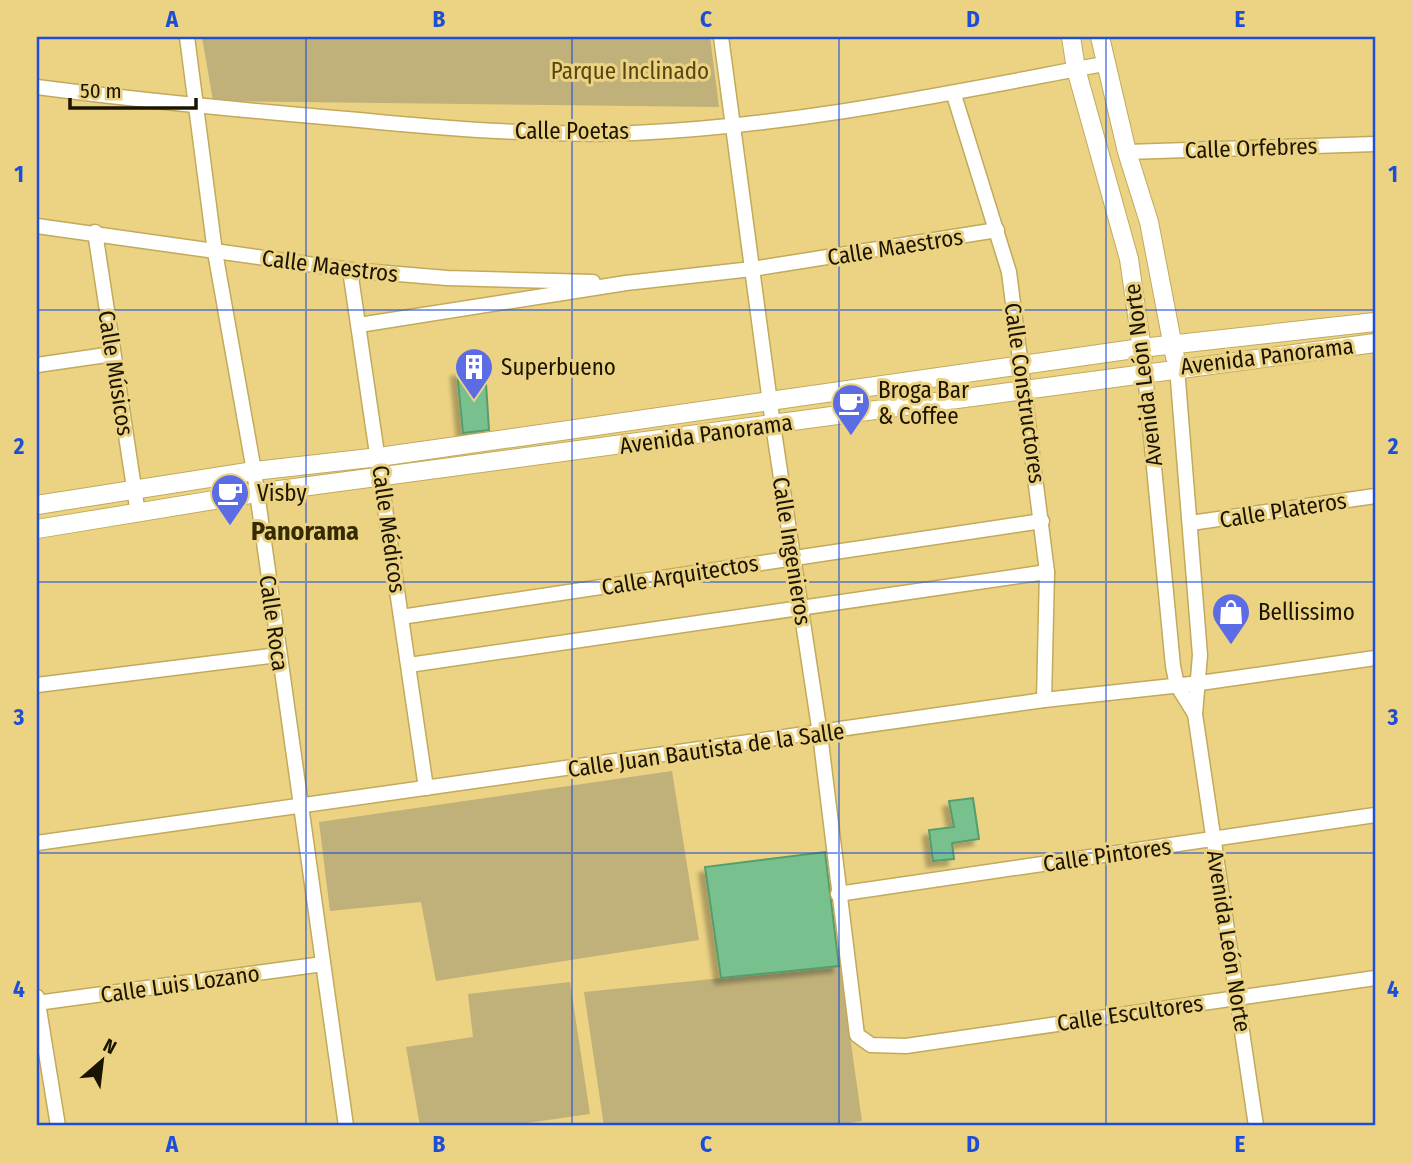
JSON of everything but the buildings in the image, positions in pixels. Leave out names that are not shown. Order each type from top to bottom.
[{"type":"street","name":"Calle Roca","points":[[187,37],[215,252],[254,471],[344,1126]]},
{"type":"street","name":"Calle Ingenieros","points":[[721,37],[773,425],[820,734],[854,1027],[863,1041],[885,1048]]},
{"type":"street","name":"Avenida León Norte","points":[[1071,37],[1076,69],[1121,224],[1145,373],[1172,666],[1177,685],[1195,714]]},
{"type":"street","name":"Avenida León Norte","points":[[1100,37],[1104,64],[1127,152],[1149,222],[1177,368],[1191,523],[1200,683],[1195,714],[1256,1126]]},
{"type":"street","name":"Calle Poetas","points":[[37,87],[197,107],[471,130],[633,133],[731,126],[954,95],[1104,64]]},
{"type":"street","name":"Calle Constructores","points":[[954,95],[1009,272],[1047,572],[1044,700]]},
{"type":"street","name":"Calle Orfebres","points":[[1127,152],[1375,144]]},
{"type":"street","name":"Calle Maestros","points":[[37,226],[350,270],[485,280],[626,283]]},
{"type":"street","name":"Calle Maestros","points":[[359,325],[626,283],[752,269],[997,230]]},
{"type":"street","name":"Calle Músicos","points":[[94,232],[138,514]]},
{"type":"street","name":"Calle Médicos","points":[[350,270],[383,478],[426,788]]},
{"type":"street","name":"Avenida Panorama","points":[[37,505],[134,488],[379,457],[1141,348],[1375,322]]},
{"type":"street","name":"Avenida Panorama","points":[[37,529],[257,493],[1375,343]]},
{"type":"street","points":[[37,365],[113,354]]},
{"type":"street","name":"Calle Plateros","points":[[1191,523],[1375,496]]},
{"type":"street","name":"Calle Arquitectos","points":[[401,617],[1042,521]]},
{"type":"street","points":[[409,666],[1047,572]]},
{"type":"street","points":[[37,685],[278,655]]},
{"type":"street","name":"Calle Juan Bautista de la Salle","points":[[37,843],[820,734],[1044,700],[1200,683],[1375,658]]},
{"type":"street","name":"Calle Pintores","points":[[838,894],[1375,815]]},
{"type":"street","name":"Calle Luis Lozano","points":[[37,1003],[323,964]]},
{"type":"street","name":"Calle Escultores","points":[[885,1048],[1375,978]]},
{"type":"street","points":[[37,995],[58,1126]]},
{"type":"green space","name":"Parque Inclinado","points":[[202,37],[710,37],[719,107],[213,101]]},
{"type":"green space","points":[[672,771],[699,940],[436,981],[421,902],[330,911],[319,822]]},
{"type":"green space","points":[[840,966],[862,1121],[829,1126],[604,1126],[584,992]]},
{"type":"green space","points":[[570,982],[590,1114],[506,1126],[420,1126],[406,1047],[473,1037],[468,994]]},
{"type":"place","name":"Superbueno","points":[[474,401]]},
{"type":"place","name":"Broga Bar & Coffee","points":[[851,437]]},
{"type":"place","name":"Visby","points":[[230,527]]},
{"type":"place","name":"Bellissimo","points":[[1231,646]]},
{"type":"district","name":"Panorama","points":[[305,531]]}]
